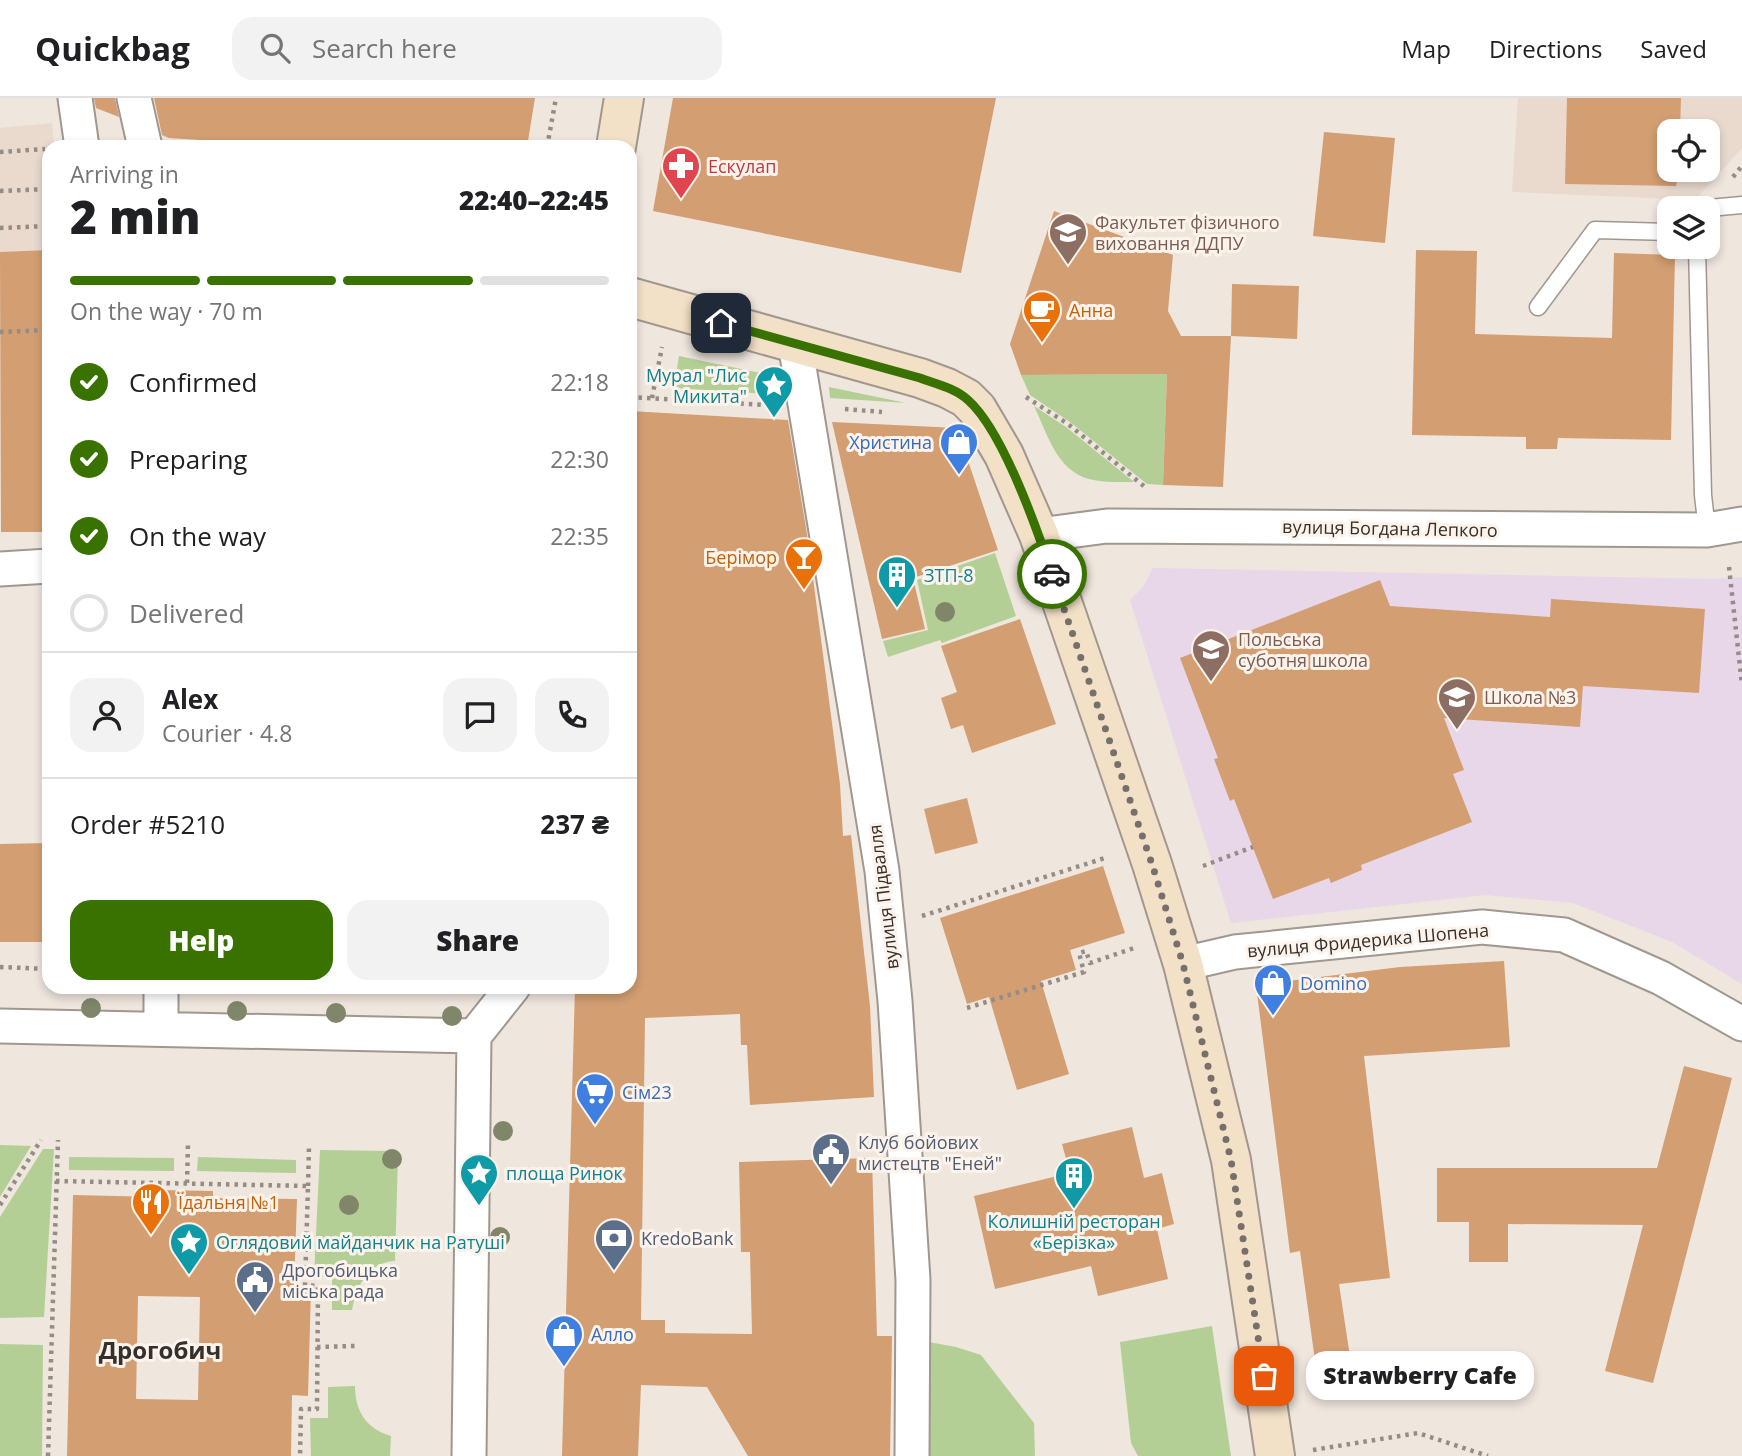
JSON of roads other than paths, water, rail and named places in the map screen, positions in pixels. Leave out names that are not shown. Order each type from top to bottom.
[{"type":"main road","points":[[617,140],[624,98]]},
{"type":"main road","points":[[637,299],[947,387],[966,398],[977,409],[1004,455],[1039,535],[1152,864],[1183,964],[1231,1160],[1292,1453]]},
{"type":"street","points":[[75,98],[81,140]]},
{"type":"street","points":[[134,98],[143,140]]},
{"type":"street","name":"вулиця Підвалля","points":[[795,344],[883,871],[913,1280],[912,1456]]},
{"type":"street","name":"вулиця Богдана Лепкого","points":[[1039,535],[1133,525],[1707,530],[1742,524]]},
{"type":"street","points":[[0,569],[42,566]]},
{"type":"street","name":"вулиця Фридерика Шопена","points":[[1183,964],[1235,952],[1482,927],[1564,935],[1661,978],[1742,1024]]},
{"type":"street","points":[[161,994],[161,1030]]},
{"type":"street","points":[[469,1456],[474,1036],[507,994]]},
{"type":"street","points":[[0,1027],[474,1036]]},
{"type":"lane","points":[[1720,207],[1742,205]]},
{"type":"lane","points":[[1538,307],[1595,230],[1657,232]]},
{"type":"lane","points":[[1698,259],[1703,495],[1707,530]]},
{"type":"place","name":"Ескулап","points":[[681,200]]},
{"type":"place","name":"Факультет фізичного виховання ДДПУ","points":[[1068,266]]},
{"type":"place","name":"Анна","points":[[1042,344]]},
{"type":"place","name":"Мурал \"Лис Микита\"","points":[[774,419]]},
{"type":"place","name":"Христина","points":[[959,476]]},
{"type":"place","name":"Берімор","points":[[804,591]]},
{"type":"place","name":"ЗТП-8","points":[[897,609]]},
{"type":"place","name":"Польська суботня школа","points":[[1211,683]]},
{"type":"place","name":"Школа №3","points":[[1457,731]]},
{"type":"place","name":"Domino","points":[[1273,1017]]},
{"type":"place","name":"Сім23","points":[[595,1126]]},
{"type":"place","name":"Клуб бойових мистецтв \"Еней\"","points":[[831,1186]]},
{"type":"place","name":"площа Ринок","points":[[479,1207]]},
{"type":"place","name":"Колишній ресторан «Берізка»","points":[[1074,1210]]},
{"type":"place","name":"Їдальня №1","points":[[151,1236]]},
{"type":"place","name":"KredoBank","points":[[614,1272]]},
{"type":"place","name":"Оглядовий майданчик на Ратуші","points":[[189,1276]]},
{"type":"place","name":"Дрогобицька міська рада","points":[[255,1314]]},
{"type":"place","name":"Алло","points":[[564,1368]]},
{"type":"place","name":"Strawberry Cafe","points":[[1264,1376]]},
{"type":"district","name":"Дрогобич","points":[[160,1349]]}]
